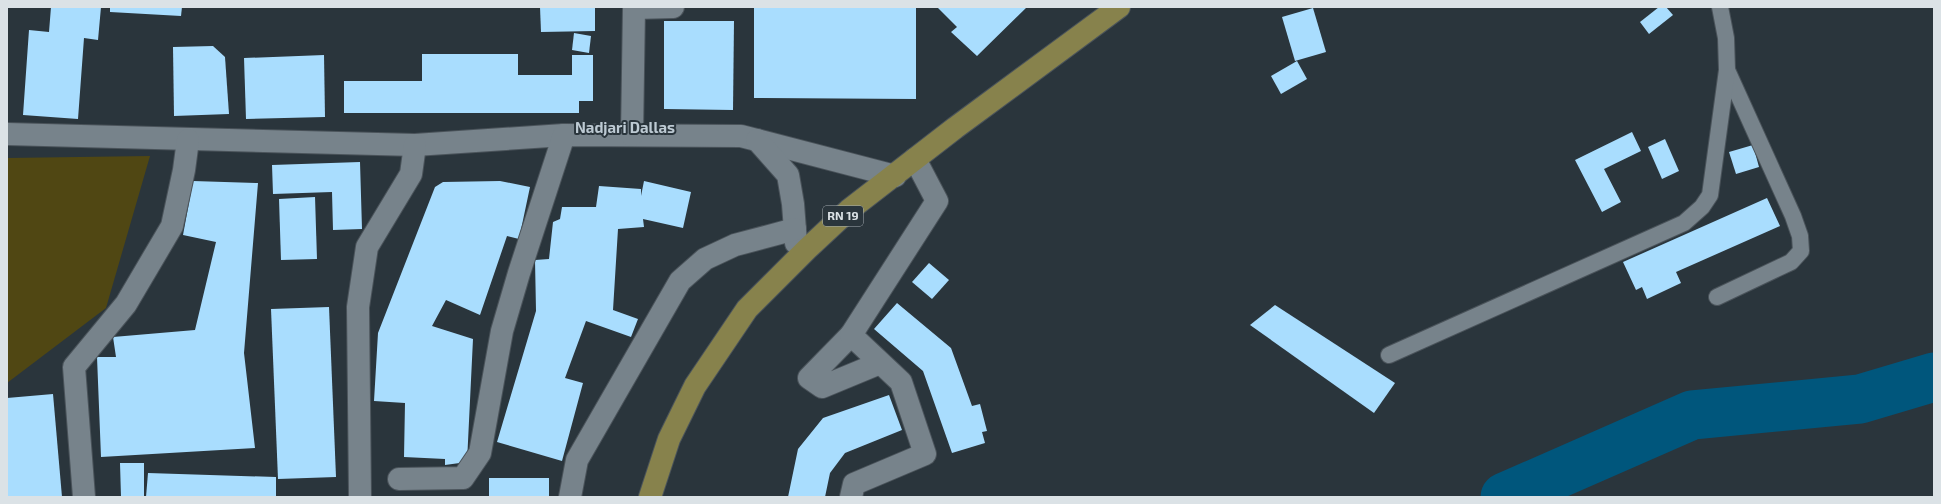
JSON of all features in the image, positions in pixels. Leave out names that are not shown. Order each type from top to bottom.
[{"type":"main road","name":"RN 19","points":[[650,497],[669,439],[695,386],[747,309],[849,210],[1119,7]]},
{"type":"street","points":[[632,135],[634,8],[673,7]]},
{"type":"street","points":[[7,134],[39,133],[188,140],[415,145],[564,136],[741,136],[894,176]]},
{"type":"street","points":[[399,479],[462,478],[480,453],[502,331],[519,273],[564,136]]},
{"type":"street","points":[[84,497],[74,367],[126,304],[172,226],[184,170],[188,140]]},
{"type":"street","points":[[757,140],[788,175],[793,204],[798,258]]},
{"type":"street","points":[[360,497],[358,307],[367,247],[411,174],[415,145]]},
{"type":"street","points":[[880,363],[822,387],[809,378],[851,335],[937,201],[915,159]]},
{"type":"street","points":[[570,497],[577,460],[680,281],[705,259],[734,245],[795,229]]},
{"type":"street","points":[[851,335],[901,382],[925,454],[854,484],[851,497]]},
{"type":"lane","points":[[1389,355],[1684,223],[1693,215],[1710,195],[1727,70],[1726,38],[1720,7]]},
{"type":"lane","points":[[1717,297],[1792,262],[1801,251],[1800,236],[1793,216],[1727,70]]},
{"type":"shaded area","points":[[150,156],[106,308],[7,383],[7,158]]},
{"type":"building","points":[[51,7],[101,7],[98,40],[84,38],[78,119],[23,115],[29,30],[49,32]]},
{"type":"building","points":[[110,7],[182,7],[181,16],[110,12]]},
{"type":"building","points":[[540,7],[595,7],[595,31],[541,32]]},
{"type":"building","points":[[754,7],[916,7],[916,99],[754,98]]},
{"type":"building","points":[[937,7],[1027,7],[977,56],[951,32],[957,27]]},
{"type":"building","points":[[1659,7],[1666,7],[1673,15],[1649,34],[1640,22]]},
{"type":"building","points":[[1313,8],[1326,52],[1295,61],[1282,17]]},
{"type":"building","points":[[664,21],[734,21],[733,110],[664,109]]},
{"type":"building","points":[[574,33],[591,36],[589,53],[572,50]]},
{"type":"building","points":[[213,46],[225,57],[229,114],[174,116],[173,47]]},
{"type":"building","points":[[422,54],[518,54],[518,75],[572,75],[572,55],[593,55],[593,101],[579,101],[579,113],[344,113],[344,81],[422,81]]},
{"type":"building","points":[[324,55],[325,117],[246,119],[244,58]]},
{"type":"building","points":[[1297,61],[1307,79],[1281,94],[1271,76]]},
{"type":"building","points":[[1632,132],[1641,151],[1604,169],[1621,202],[1602,212],[1575,160]]},
{"type":"building","points":[[1665,139],[1679,171],[1662,179],[1648,147]]},
{"type":"building","points":[[1753,145],[1759,167],[1736,174],[1729,152]]},
{"type":"building","points":[[360,162],[362,229],[333,230],[332,192],[273,194],[272,165]]},
{"type":"building","points":[[193,181],[258,183],[244,353],[255,448],[101,457],[97,357],[116,357],[113,337],[195,330],[216,242],[183,235]]},
{"type":"building","points":[[500,181],[530,187],[519,239],[507,236],[480,315],[446,300],[432,326],[473,339],[467,462],[445,465],[445,459],[404,457],[405,403],[374,401],[378,333],[435,187],[443,182]]},
{"type":"building","points":[[644,181],[691,192],[683,228],[643,219],[644,227],[618,229],[613,310],[638,319],[631,337],[586,321],[565,378],[583,383],[562,461],[497,442],[536,311],[535,260],[549,259],[553,222],[560,219],[562,207],[596,207],[599,186],[641,189],[641,196]]},
{"type":"building","points":[[315,197],[317,259],[281,260],[279,199]]},
{"type":"building","points":[[1767,198],[1780,226],[1676,272],[1681,283],[1647,299],[1642,287],[1636,290],[1623,262]]},
{"type":"building","points":[[929,263],[949,280],[932,299],[912,282]]},
{"type":"building","points":[[897,303],[951,348],[972,406],[980,404],[987,431],[982,432],[985,443],[952,453],[923,371],[874,329]]},
{"type":"building","points":[[1275,305],[1395,383],[1374,413],[1250,325]]},
{"type":"building","points":[[329,307],[336,477],[278,479],[271,309]]},
{"type":"building","points":[[53,394],[62,497],[7,497],[7,398]]},
{"type":"building","points":[[889,395],[902,430],[845,453],[830,473],[825,497],[788,497],[798,449],[823,418]]},
{"type":"building","points":[[120,463],[144,463],[144,497],[121,497]]},
{"type":"building","points":[[148,473],[276,477],[276,497],[146,497]]},
{"type":"building","points":[[489,478],[549,478],[549,497],[489,497]]},
{"type":"waterway","points":[[1505,497],[1692,415],[1860,399],[1934,377]]},
{"type":"district","name":"Nadjari Dallas","points":[[625,128]]}]
